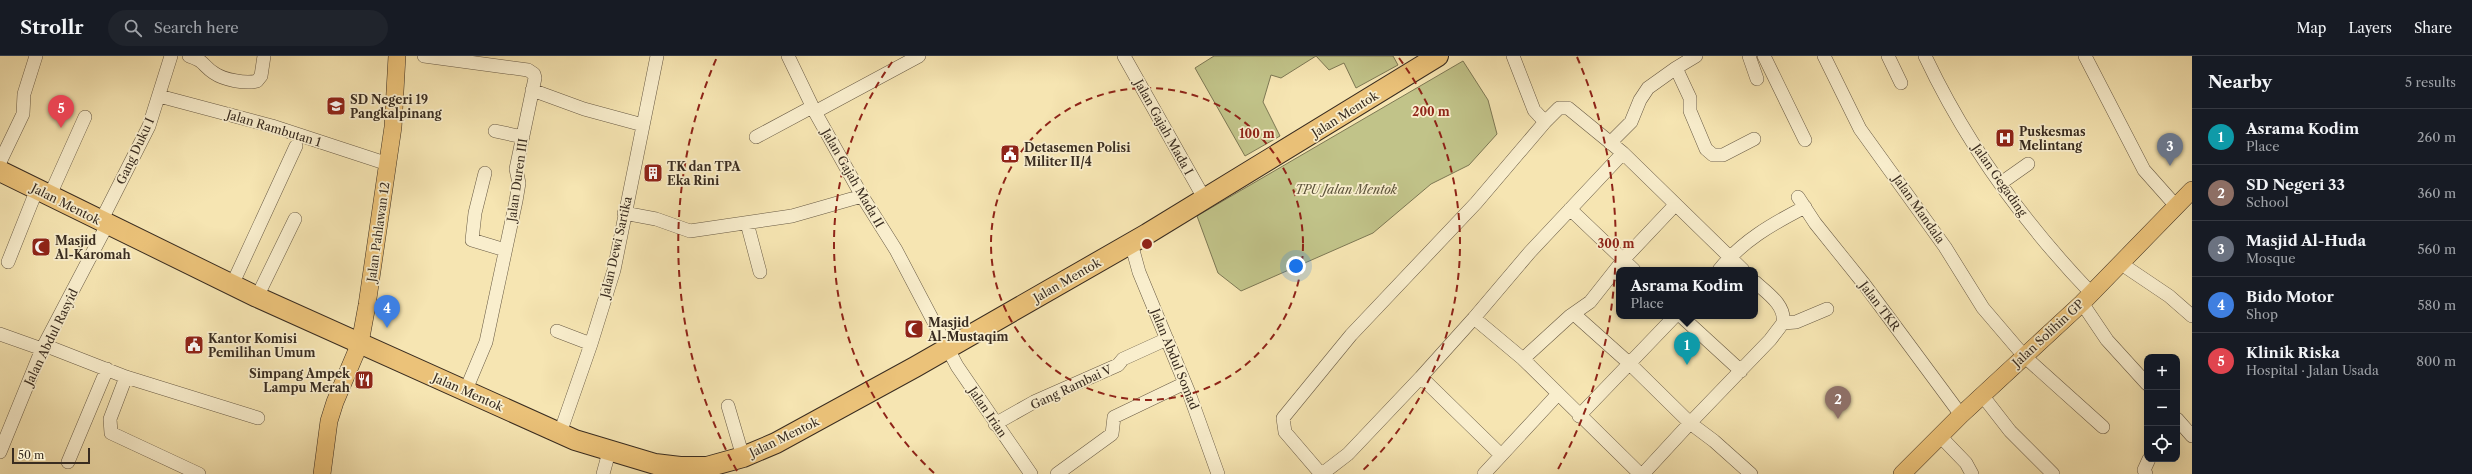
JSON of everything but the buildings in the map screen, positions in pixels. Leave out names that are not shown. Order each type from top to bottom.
[{"type":"highway","name":"Jalan Mentok","points":[[0,171],[257,297],[465,392],[560,433],[609,452],[655,464],[708,470],[743,457],[814,424],[1131,243],[1438,56]]},
{"type":"main road","name":"Jalan Pahlawan 12","points":[[322,474],[329,421],[335,402],[360,343],[388,164],[396,102],[397,56]]},
{"type":"main road","name":"Jalan Solihin GP","points":[[1902,474],[1961,415],[2086,298],[2192,190]]},
{"type":"street","points":[[0,162],[23,114],[24,94],[36,56]]},
{"type":"street","name":"Gang Duku I","points":[[104,223],[149,126],[171,56]]},
{"type":"street","points":[[189,56],[204,62],[218,75],[249,82],[257,81],[261,76],[264,56]]},
{"type":"street","name":"Jalan Duren III","points":[[424,56],[528,70],[534,74],[535,78],[516,172],[518,183],[516,201],[486,342],[465,392]]},
{"type":"street","name":"Jalan Dewi Sartika","points":[[560,433],[591,344],[614,270],[624,213],[657,56]]},
{"type":"street","name":"Jalan Gajah Mada II","points":[[788,56],[814,110],[862,196],[896,250],[947,347]]},
{"type":"street","points":[[756,137],[814,110],[919,56]]},
{"type":"street","name":"Jalan Gajah Mada I","points":[[1124,56],[1204,198]]},
{"type":"street","points":[[1513,56],[1534,110],[1545,122]]},
{"type":"street","points":[[1610,143],[1631,122],[1640,100],[1648,88],[1696,56]]},
{"type":"street","points":[[1749,56],[1757,78]]},
{"type":"street","points":[[1764,56],[1805,140]]},
{"type":"street","name":"Jalan Mandala","points":[[1824,56],[1860,129],[1945,247],[1983,308],[2024,356],[2103,427]]},
{"type":"street","points":[[1888,56],[1901,83]]},
{"type":"street","name":"Jalan Gegading","points":[[1925,56],[1942,92],[2001,183],[2061,262],[2086,298],[2107,340],[2144,381]]},
{"type":"street","points":[[2085,56],[2144,170],[2176,206]]},
{"type":"street","points":[[1676,68],[1690,98],[1690,111],[1710,154],[1723,155],[1754,139]]},
{"type":"street","points":[[532,90],[584,109],[643,125]]},
{"type":"street","name":"Jalan Rambutan 1","points":[[159,96],[272,126],[388,164]]},
{"type":"street","points":[[1622,153],[1530,252],[1474,318],[1420,377],[1348,454],[1322,474],[1285,432],[1283,418],[1351,335],[1476,203],[1545,122],[1559,108],[1568,108],[1622,153],[1740,267]]},
{"type":"street","points":[[8,262],[43,192],[85,117]]},
{"type":"street","points":[[495,131],[522,137]]},
{"type":"street","points":[[232,285],[296,146]]},
{"type":"street","points":[[2001,183],[2028,164]]},
{"type":"street","points":[[485,173],[471,238],[474,241],[505,250]]},
{"type":"street","points":[[624,213],[656,219],[690,232],[792,216],[862,196]]},
{"type":"street","name":"Jalan TKR","points":[[1729,257],[1744,243],[1779,220],[1802,202],[1961,415]]},
{"type":"street","points":[[1618,267],[1675,205]]},
{"type":"street","points":[[1570,209],[1631,267]]},
{"type":"street","points":[[257,297],[295,219]]},
{"type":"street","name":"Jalan Abdul Rasyid","points":[[0,452],[43,347],[104,223]]},
{"type":"street","points":[[747,223],[760,272]]},
{"type":"street","name":"Jalan Abdul Somad","points":[[1131,243],[1139,272],[1185,383],[1218,474]]},
{"type":"street","points":[[1721,267],[1729,257]]},
{"type":"street","points":[[2120,263],[2169,296],[2192,316]]},
{"type":"street","points":[[1523,360],[1574,314],[1590,302],[1616,269]]},
{"type":"street","points":[[1758,285],[1779,304],[1782,311],[1783,323]]},
{"type":"street","points":[[1474,318],[1523,360],[1557,395],[1641,474],[1741,371],[1783,323],[1796,322],[1827,308]]},
{"type":"street","points":[[1574,314],[1630,364],[1690,423],[1714,441],[1751,474]]},
{"type":"street","points":[[1579,416],[1672,319]]},
{"type":"street","points":[[1684,319],[1741,371]]},
{"type":"street","points":[[557,331],[591,344]]},
{"type":"street","points":[[0,334],[43,347],[126,377],[258,418]]},
{"type":"street","name":"Gang Rambai V","points":[[995,424],[1034,402],[1118,365],[1123,359],[1167,339]]},
{"type":"street","name":"Jalan Irian","points":[[947,347],[995,424],[1031,474]]},
{"type":"street","points":[[68,462],[107,369]]},
{"type":"street","points":[[126,377],[110,419],[111,433],[199,474]]},
{"type":"street","points":[[1420,377],[1501,455]]},
{"type":"street","points":[[1058,474],[1112,434],[1114,416],[1185,383]]},
{"type":"street","points":[[1484,474],[1557,395]]},
{"type":"street","points":[[1982,395],[2010,431],[2054,474]]},
{"type":"street","points":[[728,406],[743,457]]},
{"type":"street","points":[[2180,425],[2185,434]]},
{"type":"street","points":[[1940,436],[1966,463],[1972,474]]},
{"type":"street","points":[[603,474],[609,452]]},
{"type":"street","points":[[2146,474],[2144,470],[2148,462]]},
{"type":"green space","points":[[1214,56],[1316,56],[1281,78],[1271,75],[1263,102],[1280,136],[1245,156],[1195,68]]},
{"type":"green space","points":[[1316,56],[1393,56],[1398,65],[1356,88],[1344,63],[1329,70]]},
{"type":"green space","name":"TPU Jalan Mentok","points":[[1463,61],[1488,100],[1497,134],[1469,165],[1431,184],[1373,233],[1241,291],[1218,273],[1197,216]]},
{"type":"place","name":"SD Negeri 19 Pangkalpinang","points":[[336,106]]},
{"type":"place","name":"Klinik Riska","points":[[61,128]]},
{"type":"place","name":"Puskesmas Melintang","points":[[2005,138]]},
{"type":"place","name":"Detasemen Polisi Militer II/4","points":[[1010,154]]},
{"type":"place","name":"Masjid Al-Huda","points":[[2170,166]]},
{"type":"place","name":"TK dan TPA Eka Rini","points":[[653,173]]},
{"type":"place","name":"Masjid Al-Karomah","points":[[41,247]]},
{"type":"place","name":"Bido Motor","points":[[387,328]]},
{"type":"place","name":"Masjid Al-Mustaqim","points":[[914,329]]},
{"type":"place","name":"Kantor Komisi Pemilihan Umum","points":[[194,345]]},
{"type":"place","name":"Asrama Kodim","points":[[1687,365]]},
{"type":"place","name":"Simpang Ampek Lampu Merah","points":[[364,380]]},
{"type":"place","name":"SD Negeri 33","points":[[1838,419]]}]
